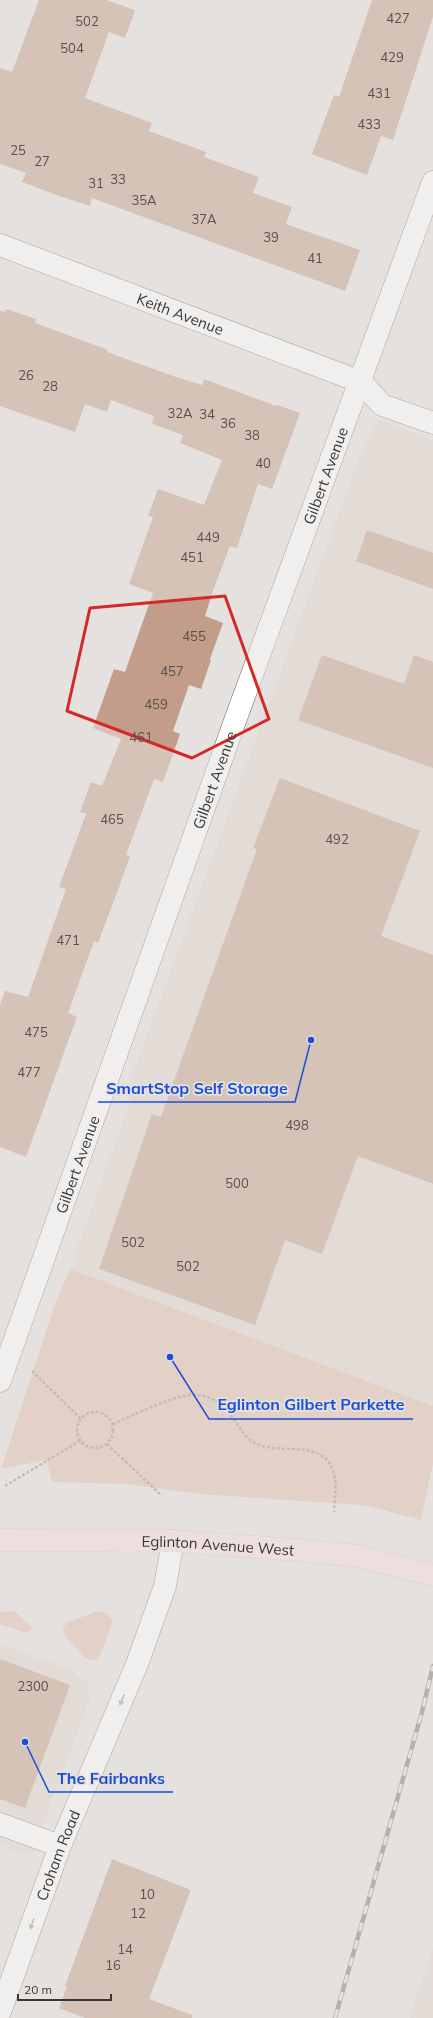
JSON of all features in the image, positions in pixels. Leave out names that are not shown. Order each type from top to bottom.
[{"type":"main road","name":"Eglinton Avenue West","points":[[0,1540],[173,1541],[357,1556],[433,1575]]},
{"type":"street","name":"Gilbert Avenue","points":[[0,1381],[236,718],[361,382],[433,182]]},
{"type":"street","name":"Keith Avenue","points":[[0,245],[361,382]]},
{"type":"street","points":[[361,382],[382,404],[433,423]]},
{"type":"street","name":"Croham Road","points":[[0,2012],[60,1846],[137,1664],[165,1586],[173,1541]]},
{"type":"street","points":[[0,1824],[60,1846]]},
{"type":"path","points":[[30,1368],[81,1419]]},
{"type":"path","points":[[113,1424],[184,1396],[199,1395],[218,1402],[232,1415],[244,1433],[256,1444],[272,1449],[315,1451],[328,1460],[335,1476],[334,1512]]},
{"type":"path","points":[[88,1412],[96,1412],[109,1418],[113,1424],[113,1438],[98,1448],[91,1448],[81,1440],[76,1427],[81,1419],[88,1412]]},
{"type":"path","points":[[5,1486],[81,1440]]},
{"type":"path","points":[[106,1444],[161,1496]]},
{"type":"highlighted area","points":[[225,596],[269,719],[192,758],[67,711],[90,608]]},
{"type":"shaded area","points":[[379,420],[433,440],[433,1406],[70,1269],[132,1097],[125,1095],[360,456]]},
{"type":"shaded area","points":[[70,1269],[433,1406],[433,1463],[421,1520],[368,1506],[199,1494],[127,1484],[52,1482],[46,1460],[1,1469],[54,1307]]},
{"type":"shaded area","points":[[14,1611],[31,1626],[32,1629],[29,1632],[23,1632],[0,1624],[0,1612]]},
{"type":"shaded area","points":[[98,1611],[106,1613],[113,1620],[100,1656],[96,1660],[86,1659],[64,1635],[63,1628],[68,1622]]},
{"type":"shaded area","points":[[0,1644],[72,1670],[87,1682],[90,1699],[31,1856],[0,1845]]},
{"type":"shaded area","points":[[433,1949],[433,2018],[409,2018]]},
{"type":"building","points":[[39,0],[106,0],[135,10],[125,38],[109,32],[85,98],[152,123],[149,131],[206,152],[204,157],[259,177],[253,193],[292,207],[286,224],[360,250],[345,291],[92,198],[90,206],[59,196],[22,182],[26,173],[0,164],[0,68],[12,72]]},
{"type":"building","points":[[372,0],[433,0],[433,17],[393,140],[381,136],[367,175],[312,154],[334,95],[339,97]]},
{"type":"building","points":[[6,309],[36,319],[35,323],[108,350],[107,352],[176,377],[202,385],[204,379],[276,406],[277,405],[300,413],[272,489],[258,484],[237,548],[230,546],[213,591],[205,616],[223,623],[210,659],[211,660],[201,689],[189,685],[173,731],[180,734],[163,782],[154,779],[126,855],[130,856],[118,890],[98,943],[94,941],[68,1013],[77,1017],[26,1157],[0,1147],[0,1005],[5,991],[28,997],[66,889],[59,887],[86,814],[80,812],[91,782],[102,786],[121,739],[93,728],[114,669],[125,672],[153,593],[129,584],[153,517],[148,516],[158,489],[204,505],[222,460],[180,443],[183,435],[152,424],[154,416],[111,400],[107,412],[85,404],[75,432],[0,406],[0,311],[5,312]]},
{"type":"building","points":[[367,530],[433,553],[433,589],[356,561]]},
{"type":"building","points":[[322,655],[404,684],[414,655],[433,662],[433,768],[298,720]]},
{"type":"building","points":[[280,778],[420,831],[381,936],[433,955],[433,1184],[358,1156],[322,1254],[285,1240],[255,1325],[99,1269],[152,1114],[161,1117],[257,849],[253,848]]},
{"type":"building","points":[[0,1659],[70,1685],[25,1808],[0,1799]]},
{"type":"building","points":[[112,1859],[191,1890],[149,1999],[192,2015],[192,2018],[85,2018],[59,2008],[67,1986],[65,1986]]},
{"type":"railway","points":[[335,2018],[422,1712],[433,1666]]},
{"type":"place","name":"SmartStop Self Storage","points":[[311,1040]]},
{"type":"place","name":"Eglinton Gilbert Parkette","points":[[170,1357]]},
{"type":"place","name":"The Fairbanks","points":[[25,1742]]}]
